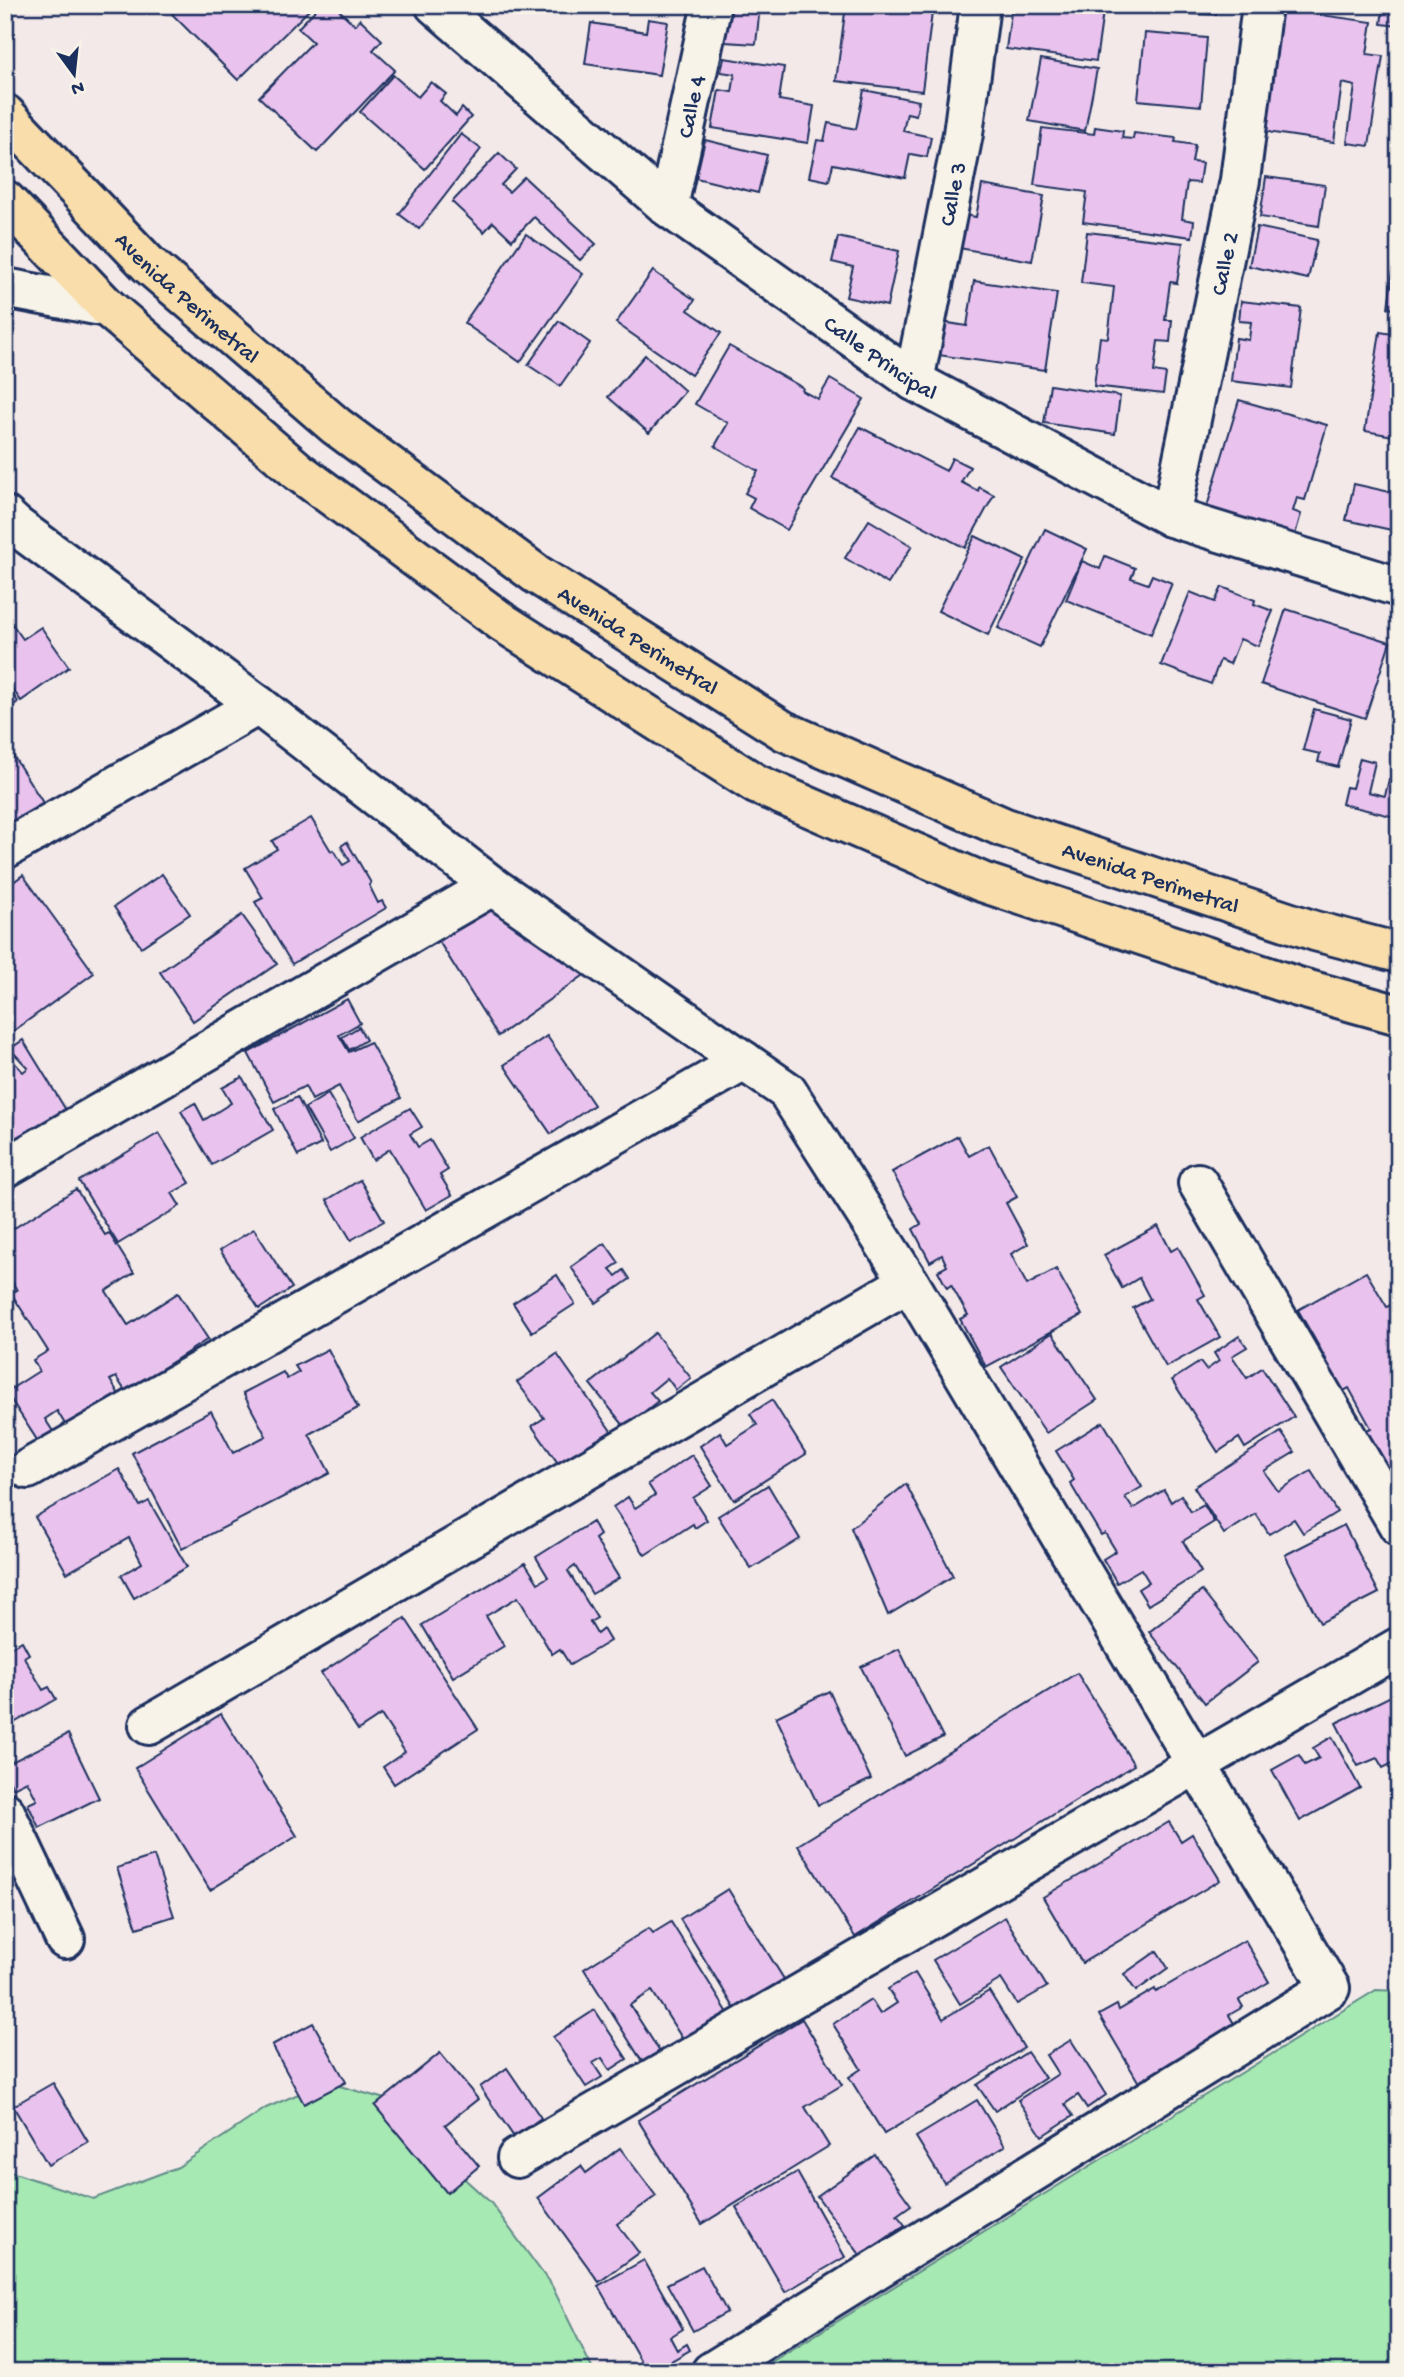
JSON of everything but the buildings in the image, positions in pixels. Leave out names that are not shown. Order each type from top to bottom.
[{"type":"main road","name":"Avenida Perimetral","points":[[5,114],[148,264],[336,426],[536,574],[784,731],[1003,827],[1315,931],[1399,953]]},
{"type":"main road","points":[[5,200],[107,307],[299,472],[502,622],[756,783],[982,882],[1298,987],[1399,1015]]},
{"type":"street","name":"Calle Principal","points":[[435,5],[668,207],[914,381],[1171,517],[1399,587]]},
{"type":"street","name":"Calle 4","points":[[668,207],[710,13],[709,5]]},
{"type":"street","name":"Calle 3","points":[[914,381],[963,134],[980,5]]},
{"type":"street","name":"Calle 2","points":[[1171,517],[1240,180],[1262,5]]},
{"type":"street","points":[[5,288],[107,307]]},
{"type":"street","points":[[9,525],[258,705],[492,886],[787,1091],[909,1282],[1330,1988],[711,2372]]},
{"type":"street","points":[[5,849],[258,705]]},
{"type":"street","points":[[5,1168],[492,886]]},
{"type":"street","points":[[28,1469],[744,1062]]},
{"type":"street","points":[[1198,1183],[1399,1526]]},
{"type":"street","points":[[149,1725],[909,1282]]},
{"type":"street","points":[[517,2158],[1399,1647]]},
{"type":"street","points":[[5,1812],[65,1940]]},
{"type":"green space","points":[[1376,1990],[1399,1991],[1399,2372],[755,2372]]},
{"type":"green space","points":[[326,2082],[388,2100],[432,2149],[491,2203],[552,2286],[594,2372],[5,2372],[5,2170],[93,2199],[178,2167],[266,2108]]}]
